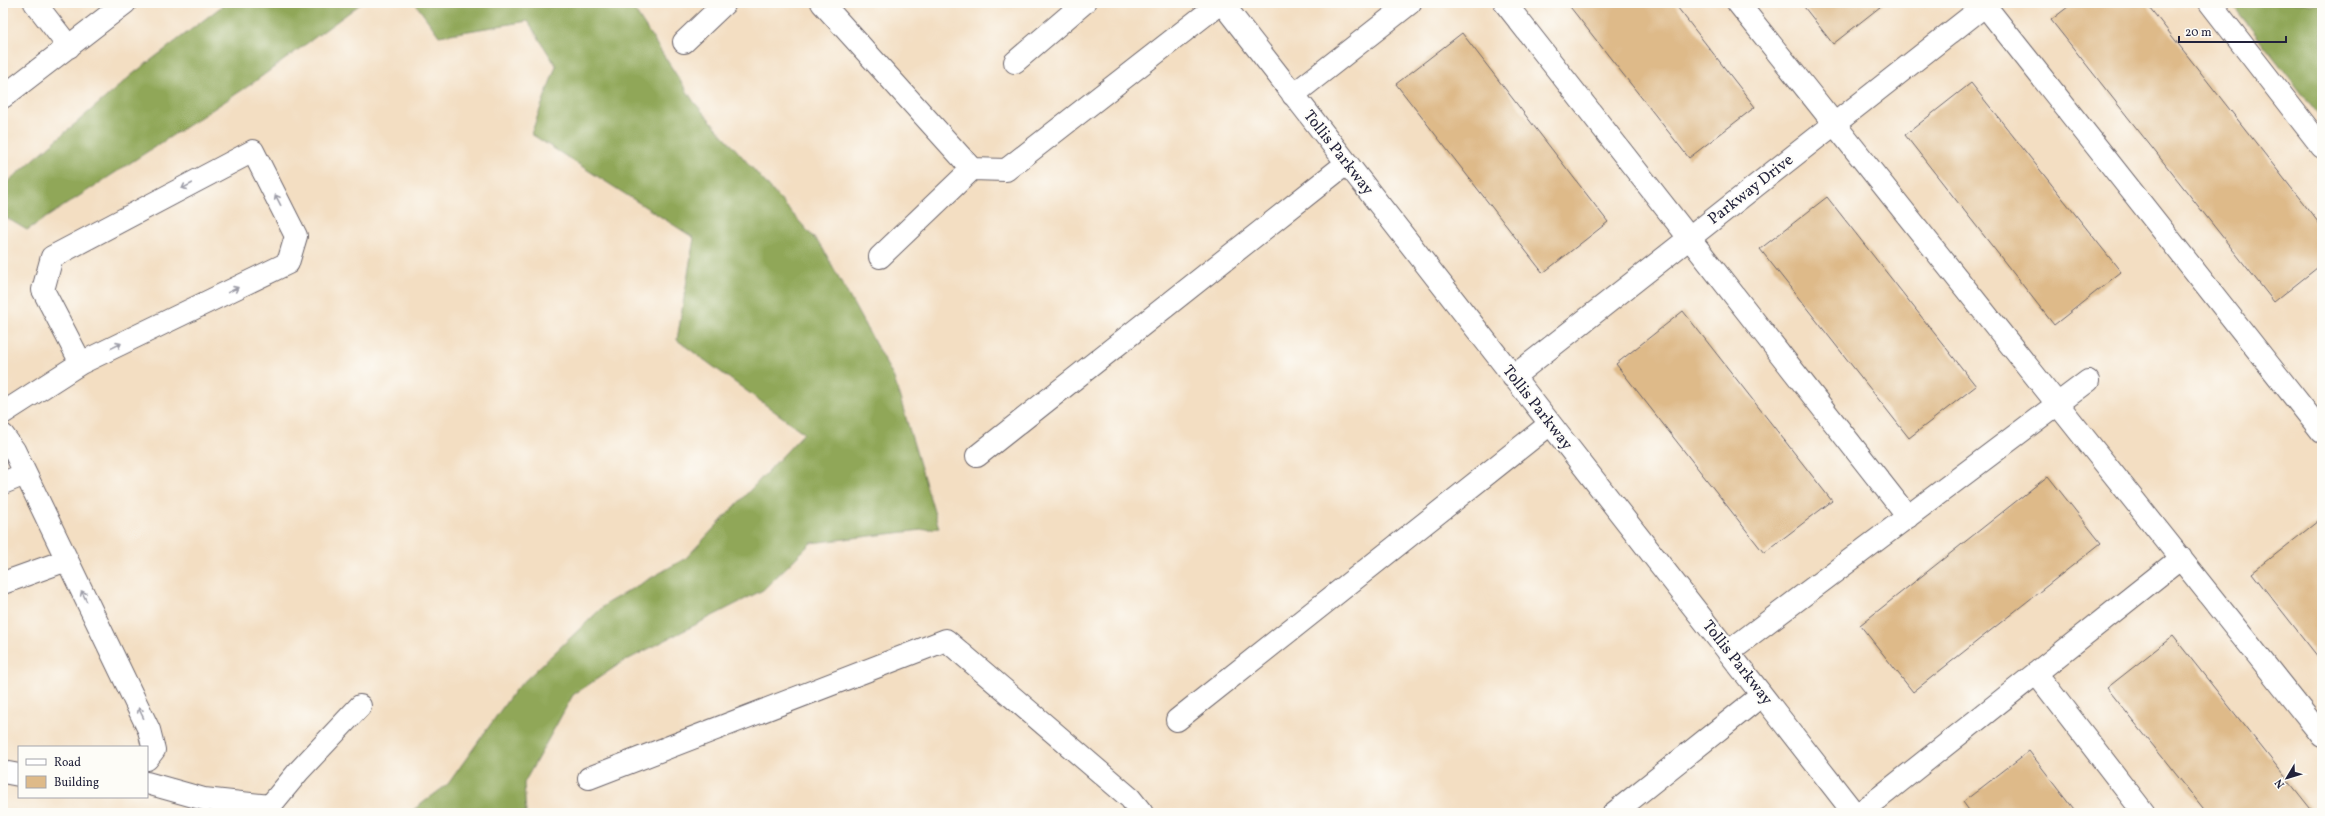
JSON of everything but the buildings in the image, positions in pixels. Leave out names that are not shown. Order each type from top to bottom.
[{"type":"street","points":[[35,3],[69,47]]},
{"type":"street","points":[[3,97],[125,3]]},
{"type":"street","points":[[684,42],[725,3]]},
{"type":"street","points":[[822,3],[972,169]]},
{"type":"street","points":[[1015,62],[1084,3]]},
{"type":"street","points":[[880,257],[972,169],[1006,170],[1221,3]]},
{"type":"street","name":"Tollis Parkway","points":[[1221,3],[1854,813]]},
{"type":"street","points":[[1293,94],[1410,3]]},
{"type":"street","points":[[1505,3],[1690,237],[1908,517]]},
{"type":"street","points":[[1738,3],[2322,736]]},
{"type":"street","points":[[2210,3],[2322,148]]},
{"type":"street","points":[[1985,4],[2322,432]]},
{"type":"street","name":"Parkway Drive","points":[[1513,377],[1985,4]]},
{"type":"street","points":[[3,413],[81,363],[288,263],[296,236],[253,151],[52,257],[43,290],[81,363]]},
{"type":"street","points":[[977,456],[1347,163]]},
{"type":"street","points":[[1728,652],[2088,381]]},
{"type":"street","points":[[1177,720],[1550,424]]},
{"type":"street","points":[[3,435],[14,450],[149,730],[151,754]]},
{"type":"street","points":[[3,484],[25,474]]},
{"type":"street","points":[[1860,813],[2181,558]]},
{"type":"street","points":[[3,583],[66,560]]},
{"type":"street","points":[[589,778],[946,640],[1130,798],[1142,813]]},
{"type":"street","points":[[2036,673],[2144,813]]},
{"type":"street","points":[[1614,813],[1762,695]]},
{"type":"street","points":[[148,783],[204,799],[270,806],[298,772],[360,706]]},
{"type":"street","points":[[3,772],[18,774]]},
{"type":"green space","points":[[226,3],[362,3],[250,85],[27,230],[3,216],[3,186],[134,73]]},
{"type":"green space","points":[[415,3],[625,3],[635,11],[694,102],[822,247],[894,378],[939,528],[811,543],[763,590],[621,663],[573,695],[524,783],[526,813],[409,813],[448,784],[515,690],[607,603],[686,558],[804,433],[677,340],[694,238],[531,134],[556,66],[528,21],[439,36]]},
{"type":"green space","points":[[2231,3],[2322,3],[2322,119]]}]
